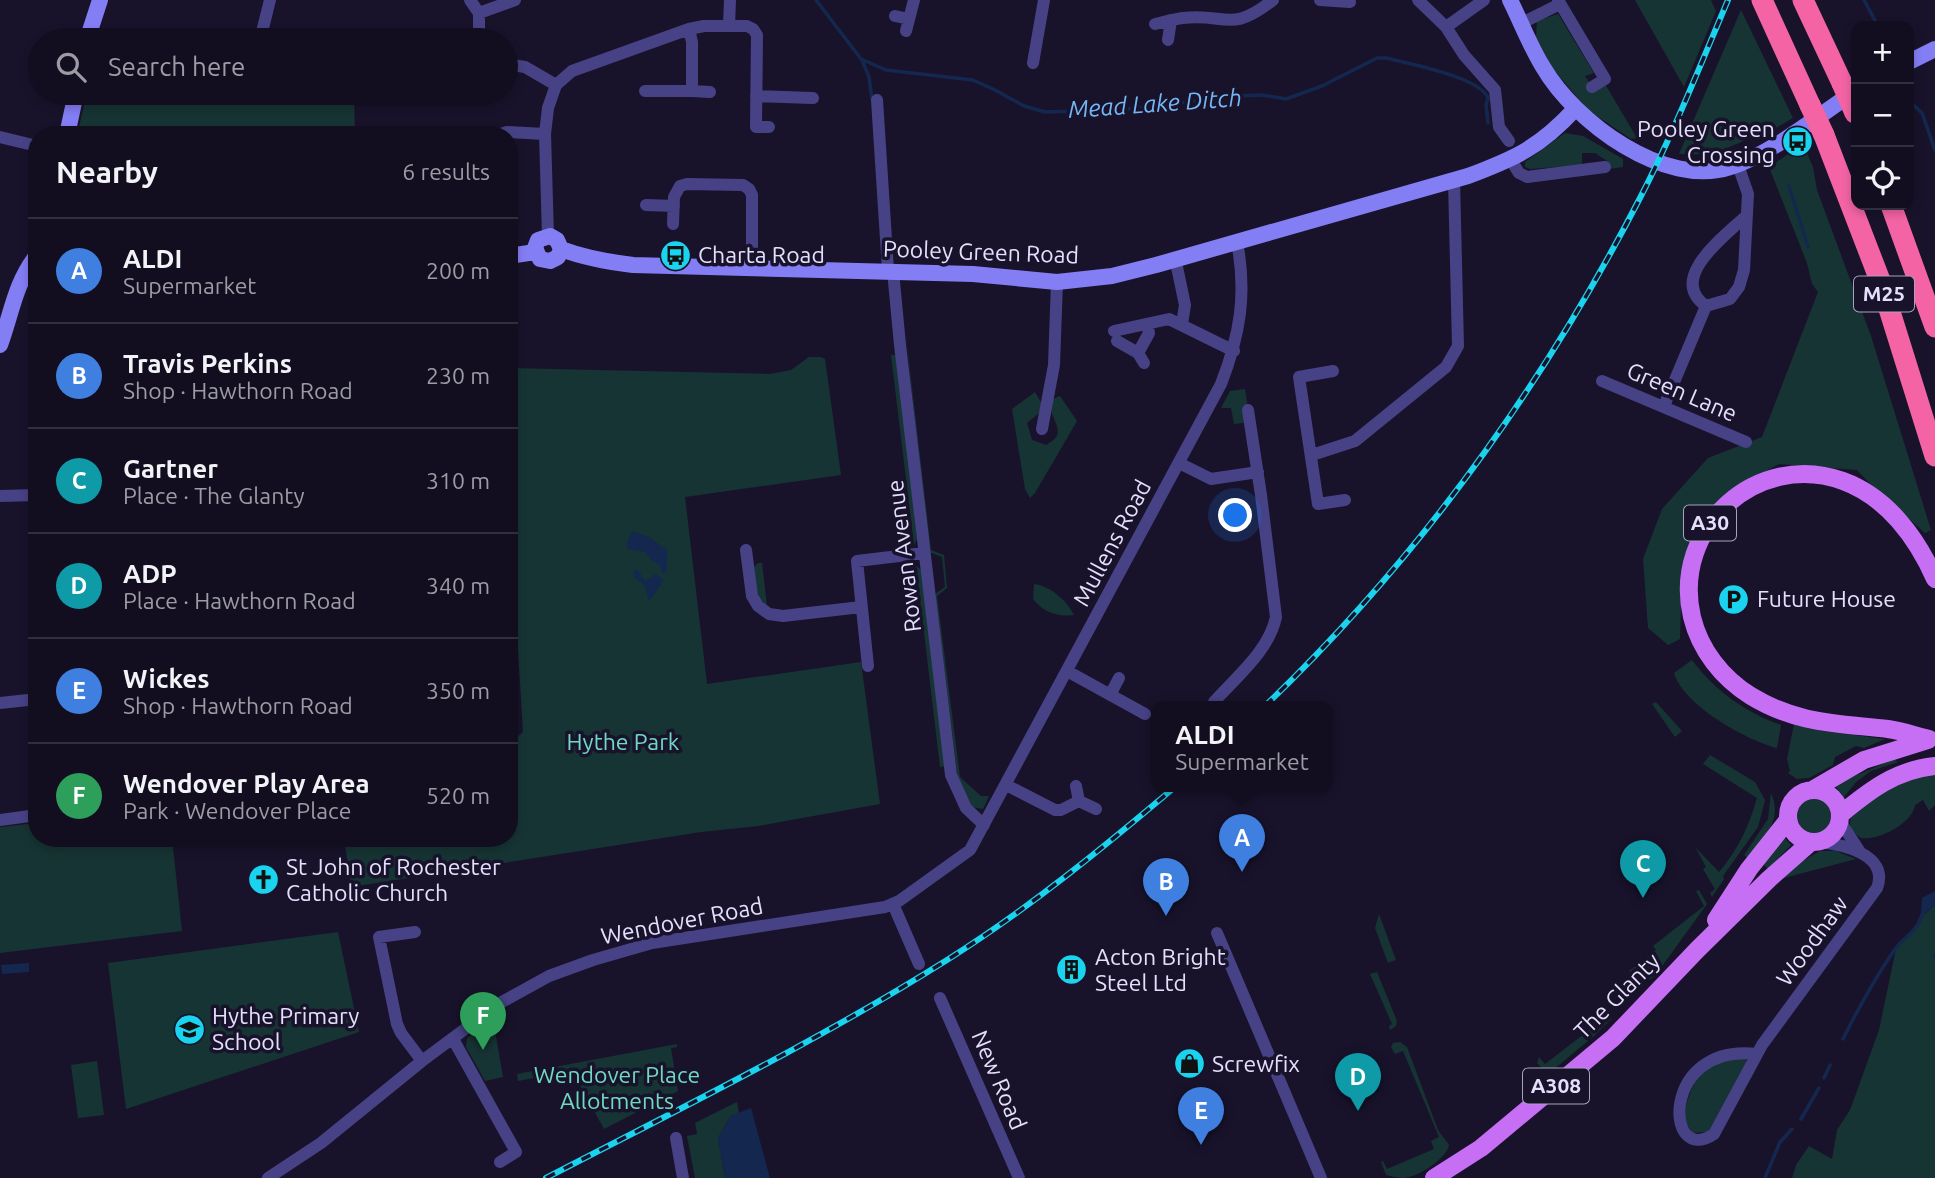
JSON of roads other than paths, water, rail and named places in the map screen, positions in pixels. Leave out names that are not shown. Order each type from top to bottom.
[{"type":"highway","name":"M25","points":[[1762,0],[1824,135],[1881,283],[1935,456]]},
{"type":"highway","points":[[1803,0],[1849,86]]},
{"type":"highway","name":"M25","points":[[1893,210],[1935,327]]},
{"type":"main road","name":"A30","points":[[1932,739],[1891,730],[1834,725],[1804,719],[1751,696],[1729,678],[1707,652],[1695,628],[1688,588],[1695,550],[1703,533],[1721,510],[1745,491],[1762,483],[1795,475],[1825,476],[1842,481],[1882,504],[1917,543],[1935,579]]},
{"type":"main road","points":[[1814,789],[1864,760],[1932,739]]},
{"type":"main road","points":[[1840,818],[1838,804],[1824,791],[1807,790],[1796,797],[1789,807],[1788,820],[1794,833],[1802,839],[1814,842],[1834,833],[1840,818],[1886,779],[1935,766]]},
{"type":"main road","name":"The Glanty","points":[[1697,950],[1749,869],[1788,820]]},
{"type":"main road","name":"The Glanty","points":[[1434,1178],[1471,1155],[1613,1038],[1769,879],[1814,842]]},
{"type":"street","points":[[92,28],[100,0]]},
{"type":"street","points":[[263,28],[270,0]]},
{"type":"street","points":[[470,0],[479,13],[479,28]]},
{"type":"street","points":[[479,13],[515,0]]},
{"type":"street","points":[[729,26],[730,0]]},
{"type":"street","points":[[895,16],[908,25],[914,0]]},
{"type":"street","points":[[1033,63],[1044,0]]},
{"type":"street","points":[[1155,24],[1185,18],[1231,22],[1247,18],[1273,0]]},
{"type":"street","points":[[1320,0],[1350,2]]},
{"type":"street","points":[[1418,0],[1446,27],[1464,55],[1495,90],[1499,127],[1509,141]]},
{"type":"street","points":[[1446,27],[1484,0]]},
{"type":"street","points":[[1510,0],[1544,68],[1575,109],[1611,137],[1663,164],[1699,171],[1725,169],[1738,164],[1774,145],[1849,86]]},
{"type":"street","points":[[1522,23],[1559,2],[1605,79],[1592,87]]},
{"type":"street","points":[[1168,40],[1171,20]]},
{"type":"street","points":[[535,252],[538,240],[548,236],[545,134],[548,108],[556,85],[572,71],[689,29],[704,26],[747,26],[757,35],[756,127],[769,127]]},
{"type":"street","points":[[689,29],[692,42],[692,91]]},
{"type":"street","points":[[1914,60],[1935,49]]},
{"type":"street","points":[[518,65],[525,66],[556,85]]},
{"type":"street","points":[[645,91],[710,92]]},
{"type":"street","points":[[756,96],[813,97]]},
{"type":"street","name":"Rowan Avenue","points":[[877,100],[891,270],[952,780],[966,808],[984,825]]},
{"type":"street","points":[[69,126],[73,105]]},
{"type":"street","name":"Pooley Green Road","points":[[561,249],[592,260],[633,265],[891,270],[1004,276],[1057,282],[1112,276],[1454,180],[1511,160],[1545,139],[1575,109]]},
{"type":"street","points":[[518,133],[545,134]]},
{"type":"street","points":[[0,137],[28,144]]},
{"type":"street","points":[[1511,160],[1520,173],[1527,177],[1597,165]]},
{"type":"street","points":[[1706,306],[1730,299],[1739,287],[1744,270],[1748,194],[1738,164]]},
{"type":"street","points":[[1312,455],[1354,441],[1446,367],[1453,358],[1458,346],[1454,180]]},
{"type":"street","points":[[673,224],[676,191],[680,186],[743,185],[750,189],[752,195],[752,268]]},
{"type":"street","points":[[646,205],[674,206]]},
{"type":"street","points":[[1706,306],[1698,300],[1693,290],[1695,271],[1703,259],[1746,216]]},
{"type":"street","name":"Pooley Green Road","points":[[518,255],[535,252],[540,259],[550,261],[558,257],[561,249],[557,240],[548,236]]},
{"type":"street","name":"Mullens Road","points":[[893,904],[971,850],[1067,671],[1128,572],[1179,463],[1221,384],[1234,351],[1243,291],[1237,242]]},
{"type":"street","points":[[0,345],[18,285],[28,266]]},
{"type":"street","points":[[1177,267],[1185,305],[1182,324]]},
{"type":"street","points":[[1042,429],[1054,365],[1057,282]]},
{"type":"street","points":[[1664,406],[1706,306]]},
{"type":"street","points":[[1147,324],[1149,333],[1141,358],[1115,336],[1147,324],[1169,320],[1234,351]]},
{"type":"street","points":[[1333,371],[1299,377],[1318,504],[1345,499]]},
{"type":"street","name":"Green Lane","points":[[1602,380],[1746,442]]},
{"type":"street","points":[[1215,701],[1266,643],[1276,617],[1248,410]]},
{"type":"street","points":[[1179,463],[1211,479],[1258,472]]},
{"type":"street","points":[[0,496],[28,495]]},
{"type":"street","points":[[746,550],[752,596],[758,606],[769,614],[783,616],[861,607]]},
{"type":"street","points":[[868,666],[857,561],[924,553]]},
{"type":"street","points":[[1067,671],[1145,714]]},
{"type":"street","points":[[1110,695],[1119,678]]},
{"type":"street","points":[[0,703],[28,700]]},
{"type":"street","points":[[1006,785],[1055,810],[1061,810],[1079,801]]},
{"type":"street","points":[[1076,786],[1079,801]]},
{"type":"street","points":[[1079,801],[1096,809]]},
{"type":"street","points":[[0,820],[28,817]]},
{"type":"street","name":"Woodhaw","points":[[1757,1054],[1744,1052],[1715,1057],[1698,1068],[1682,1099],[1678,1119],[1684,1134],[1690,1139],[1707,1139],[1714,1135],[1757,1054],[1877,888],[1877,869],[1867,856],[1860,852],[1840,818]]},
{"type":"street","points":[[1814,842],[1835,844],[1860,852]]},
{"type":"street","points":[[893,904],[919,964]]},
{"type":"street","name":"Wendover Road","points":[[268,1178],[321,1143],[422,1061],[500,1003],[549,976],[652,943],[885,908],[893,904]]},
{"type":"street","points":[[415,932],[379,937],[397,1024],[422,1061]]},
{"type":"street","points":[[1217,933],[1321,1178]]},
{"type":"street","name":"New Road","points":[[940,998],[1018,1178]]},
{"type":"street","points":[[453,1039],[516,1152],[500,1161]]},
{"type":"street","points":[[676,1138],[684,1178]]},
{"type":"water","points":[[633,531],[649,537],[668,551],[666,573],[663,574],[659,564],[653,562],[645,552],[627,549],[628,539]]},
{"type":"water","points":[[634,570],[638,570],[645,581],[656,574],[664,580],[649,602],[645,586],[633,576]]},
{"type":"water","points":[[1935,891],[1935,905],[1924,914],[1921,913],[1922,898]]},
{"type":"water","points":[[29,963],[29,972],[2,974],[1,965]]},
{"type":"water","points":[[751,1108],[770,1178],[725,1178],[718,1138],[731,1116]]},
{"type":"waterway","name":"Mead Lake Ditch","points":[[816,0],[861,59],[886,70],[973,80],[1024,106],[1045,112],[1118,110],[1239,96],[1262,95],[1286,99],[1322,86],[1377,58],[1386,58],[1443,72],[1482,90],[1488,98],[1488,123]]},
{"type":"waterway","points":[[1864,0],[1875,21]]},
{"type":"waterway","points":[[862,60],[869,77],[872,99]]},
{"type":"waterway","points":[[1914,106],[1922,113],[1935,150]]},
{"type":"waterway","points":[[1789,186],[1808,247]]},
{"type":"waterway","points":[[1843,1039],[1886,963],[1897,946],[1917,926],[1923,913]]},
{"type":"waterway","points":[[1824,1078],[1830,1065]]},
{"type":"waterway","points":[[1801,1119],[1819,1088]]},
{"type":"waterway","points":[[1765,1178],[1780,1142],[1792,1129]]},
{"type":"railway","points":[[1270,701],[1321,650],[1425,530],[1519,403],[1562,336],[1640,198],[1675,125],[1728,0]]},
{"type":"railway","points":[[546,1178],[799,1046],[947,960],[1064,877],[1169,792]]},
{"type":"place","name":"Pooley Green Crossing","points":[[1798,142]]},
{"type":"place","name":"Charta Road","points":[[675,255]]},
{"type":"place","name":"Future House","points":[[1734,599]]},
{"type":"place","name":"ALDI","points":[[1242,872]]},
{"type":"place","name":"St John of Rochester Catholic Church","points":[[263,880]]},
{"type":"place","name":"Gartner","points":[[1643,898]]},
{"type":"place","name":"Travis Perkins","points":[[1166,916]]},
{"type":"place","name":"Acton Bright Steel Ltd","points":[[1072,970]]},
{"type":"place","name":"Hythe Primary School","points":[[189,1029]]},
{"type":"place","name":"Wendover Play Area","points":[[483,1050]]},
{"type":"place","name":"Screwfix","points":[[1189,1064]]},
{"type":"place","name":"ADP","points":[[1358,1111]]},
{"type":"place","name":"Wickes","points":[[1201,1145]]},
{"type":"park label","name":"Hythe Park","points":[[623,742]]},
{"type":"park label","name":"Wendover Place Allotments","points":[[617,1088]]}]
